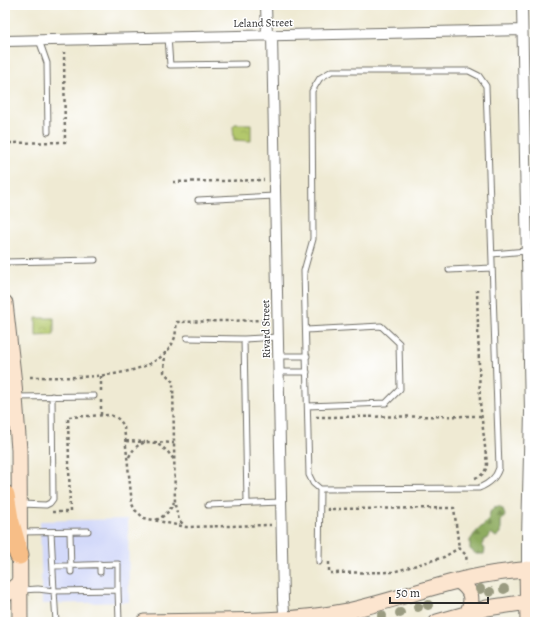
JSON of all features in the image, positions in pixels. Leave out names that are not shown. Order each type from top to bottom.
[{"type":"highway","points":[[12,500],[9,519],[19,555]]},
{"type":"main road","points":[[5,304],[19,450],[12,500],[19,532],[19,555],[14,590],[20,622]]},
{"type":"main road","points":[[144,622],[285,620],[318,616],[344,616],[458,581],[495,573],[531,569],[531,601],[528,622]]},
{"type":"main road","points":[[458,581],[466,586],[470,594],[471,605],[467,614]]},
{"type":"main road","points":[[437,622],[488,608],[531,601]]},
{"type":"street","name":"Rivard Street","points":[[266,5],[270,35],[275,196],[281,502],[285,620]]},
{"type":"street","points":[[522,5],[530,412],[527,537],[531,569]]},
{"type":"street","name":"Leland Street","points":[[5,41],[522,30]]},
{"type":"lane","points":[[168,37],[170,65],[246,64]]},
{"type":"lane","points":[[38,40],[47,63],[48,132]]},
{"type":"lane","points":[[332,71],[469,71],[479,76],[486,86],[492,268],[499,468],[497,475],[486,485],[479,488],[320,489],[313,483],[309,475],[304,271],[313,239],[312,91],[320,78],[332,71]]},
{"type":"lane","points":[[198,200],[275,196]]},
{"type":"lane","points":[[492,254],[527,251]]},
{"type":"lane","points":[[5,262],[95,260]]},
{"type":"lane","points":[[449,270],[492,268]]},
{"type":"lane","points":[[306,330],[381,326],[399,343],[400,389],[386,403],[308,406]]},
{"type":"lane","points":[[186,338],[244,339],[278,337]]},
{"type":"lane","points":[[244,339],[247,504]]},
{"type":"lane","points":[[279,356],[307,356]]},
{"type":"lane","points":[[279,372],[307,372]]},
{"type":"lane","points":[[12,500],[46,505],[53,499],[52,396]]},
{"type":"lane","points":[[15,397],[94,396]]},
{"type":"lane","points":[[318,562],[320,489]]},
{"type":"lane","points":[[208,506],[281,502]]},
{"type":"lane","points":[[19,532],[88,531]]},
{"type":"lane","points":[[51,532],[56,622]]},
{"type":"lane","points":[[70,532],[71,572]]},
{"type":"lane","points":[[100,564],[100,572]]},
{"type":"lane","points":[[53,566],[118,564],[119,622]]},
{"type":"lane","points":[[85,565],[85,572]]},
{"type":"lane","points":[[14,590],[38,589],[54,591],[100,588],[118,590]]},
{"type":"path","points":[[173,182],[265,180]]},
{"type":"path","points":[[468,478],[482,476],[487,464],[482,416],[477,290]]},
{"type":"path","points":[[30,378],[108,376],[142,368],[160,358],[171,346],[175,336],[177,322],[268,320]]},
{"type":"path","points":[[165,352],[164,372],[173,382],[176,513],[179,520],[186,526]]},
{"type":"path","points":[[50,512],[70,512],[68,416],[113,416],[122,423],[124,427],[132,504],[135,510],[144,518],[186,526],[272,525]]},
{"type":"path","points":[[316,424],[316,417],[482,416]]},
{"type":"path","points":[[126,441],[174,443]]},
{"type":"path","points":[[128,457],[138,445],[149,442],[164,447],[174,460]]},
{"type":"path","points":[[155,520],[168,512],[175,501]]},
{"type":"path","points":[[328,517],[328,510],[454,508],[459,548],[466,555],[467,563]]},
{"type":"path","points":[[329,557],[329,573],[392,572],[444,557],[459,548]]},
{"type":"shaded area","points":[[128,519],[129,602],[42,604],[40,521]]},
{"type":"shaded area","points":[[495,614],[503,617],[507,622],[467,622]]},
{"type":"green space","points":[[235,124],[251,124],[251,141],[234,140],[233,126]]},
{"type":"green space","points":[[36,318],[54,318],[54,335],[36,336]]},
{"type":"green space","points":[[499,506],[503,509],[505,516],[501,521],[501,533],[496,537],[491,533],[489,537],[484,540],[482,545],[485,549],[484,554],[476,554],[470,549],[470,540],[487,521],[490,512],[494,507]]}]
